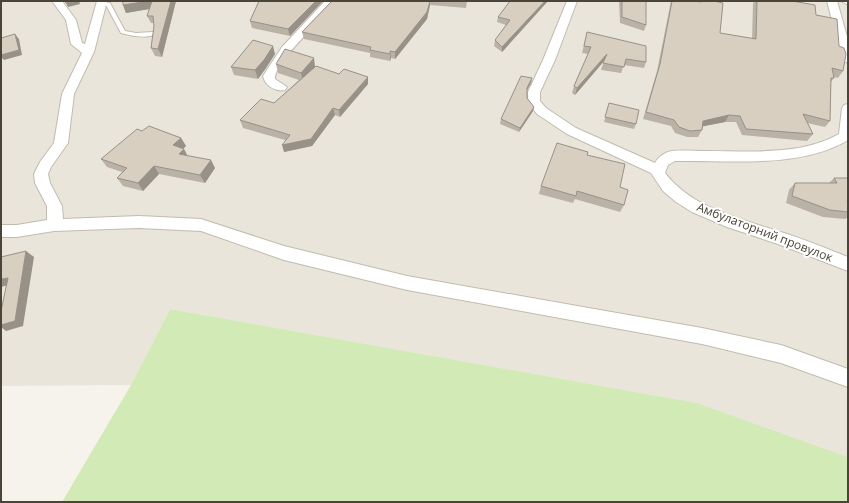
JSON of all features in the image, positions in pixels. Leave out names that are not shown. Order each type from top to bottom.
[{"type":"street","points":[[58,1],[71,20],[77,44],[88,52]]},
{"type":"street","points":[[54,225],[56,208],[54,201],[41,181],[41,176],[46,163],[58,150],[61,143],[68,94],[88,52],[102,1]]},
{"type":"street","points":[[281,87],[271,82],[269,76],[271,71],[331,1]]},
{"type":"street","points":[[572,1],[549,60],[534,92],[535,106],[558,123],[658,170],[662,162],[672,156],[786,153],[834,144],[845,136],[848,108]]},
{"type":"street","points":[[832,1],[848,60]]},
{"type":"street","name":"Амбулаторний провулок","points":[[658,170],[658,174],[663,182],[683,200],[711,214],[848,264]]},
{"type":"street","points":[[1,231],[17,231],[54,225],[139,222],[200,225],[284,253],[408,283],[702,336],[781,354],[848,378]]},
{"type":"lane","points":[[102,1],[108,4],[123,32],[136,35],[153,34]]},
{"type":"shaded area","points":[[1,1],[848,1],[848,457],[697,403],[170,309],[131,385],[1,386]]},
{"type":"green space","points":[[170,309],[697,403],[848,457],[848,502],[62,502],[131,385]]},
{"type":"building","points":[[123,1],[149,1],[123,5]]},
{"type":"building","points":[[152,1],[171,1],[158,49],[151,48],[154,26],[153,16],[147,16]]},
{"type":"building","points":[[259,1],[316,1],[288,29],[250,21]]},
{"type":"building","points":[[332,1],[430,1],[427,12],[395,52],[390,51],[390,54],[370,50],[371,47],[302,32]]},
{"type":"building","points":[[510,1],[545,1],[502,47],[495,40],[510,20],[498,17]]},
{"type":"building","points":[[622,1],[646,1],[646,25],[622,17]]},
{"type":"building","points":[[672,1],[714,1],[723,3],[720,33],[756,39],[757,1],[792,1],[815,5],[816,15],[837,19],[839,46],[844,48],[846,54],[843,71],[832,68],[834,78],[831,78],[830,121],[803,114],[813,134],[746,129],[740,116],[729,115],[703,121],[702,130],[690,131],[679,127],[674,120],[646,112],[660,64]]},
{"type":"building","points":[[587,32],[646,46],[646,62],[626,59],[624,67],[603,63],[607,54],[577,88],[574,86],[591,47],[584,46]]},
{"type":"building","points":[[15,34],[19,50],[1,55],[1,38]]},
{"type":"building","points":[[253,40],[273,46],[264,60],[255,70],[231,67]]},
{"type":"building","points":[[285,49],[314,58],[301,73],[276,64]]},
{"type":"building","points":[[316,66],[339,74],[344,69],[368,77],[339,110],[333,108],[311,139],[282,145],[290,135],[240,120],[261,99],[274,103]]},
{"type":"building","points":[[521,76],[532,78],[527,88],[527,98],[534,107],[520,128],[501,119]]},
{"type":"building","points":[[609,103],[639,110],[636,124],[605,117]]},
{"type":"building","points":[[149,126],[181,138],[173,145],[184,149],[179,154],[211,160],[200,175],[154,166],[138,183],[117,178],[127,168],[101,159],[137,129],[142,131]]},
{"type":"building","points":[[557,143],[588,152],[587,155],[625,164],[620,187],[628,190],[624,205],[577,191],[576,196],[541,186]]},
{"type":"building","points":[[834,178],[848,178],[848,212],[830,210],[792,196],[795,183],[837,183]]},
{"type":"building","points":[[26,251],[15,321],[1,325],[1,311],[8,278],[1,279],[1,257]]}]
